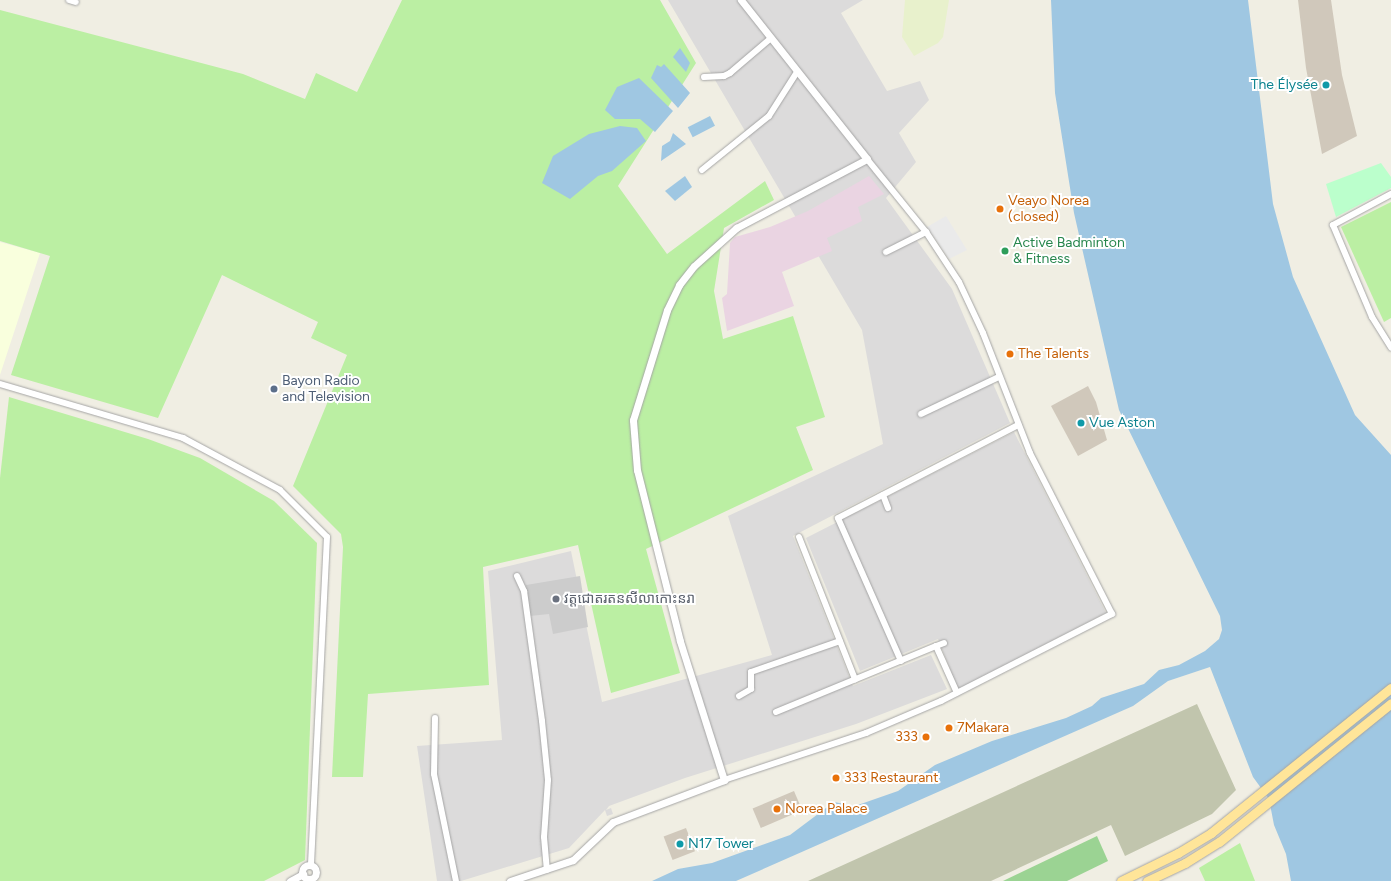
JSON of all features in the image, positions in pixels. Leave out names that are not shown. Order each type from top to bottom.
[{"type":"main road","points":[[1121,881],[1178,854],[1223,824],[1391,688]]},
{"type":"main road","points":[[1147,881],[1185,863],[1230,834],[1391,704]]},
{"type":"street","points":[[70,0],[76,2]]},
{"type":"street","points":[[510,881],[547,870],[573,860],[613,822],[724,780],[846,741],[957,693],[1112,614],[1018,425],[970,302],[926,232],[741,0]]},
{"type":"street","points":[[704,77],[724,76],[730,73],[771,38]]},
{"type":"street","points":[[702,170],[769,116],[797,72]]},
{"type":"street","points":[[724,780],[678,633],[637,470],[633,420],[667,310],[679,285],[694,266],[736,228],[867,158]]},
{"type":"street","points":[[1391,194],[1333,224],[1369,310],[1391,348]]},
{"type":"street","points":[[886,252],[926,232]]},
{"type":"street","points":[[921,414],[999,377]]},
{"type":"street","points":[[0,384],[182,438],[280,490],[327,537],[328,574],[311,865],[316,870],[316,879],[307,878],[303,874]]},
{"type":"street","points":[[901,661],[838,518],[1018,425]]},
{"type":"street","points":[[883,495],[888,508]]},
{"type":"street","points":[[799,537],[855,679]]},
{"type":"street","points":[[517,576],[524,591],[542,721],[548,780],[544,837],[547,870]]},
{"type":"street","points":[[739,696],[751,690],[751,672],[840,641]]},
{"type":"street","points":[[776,712],[944,643]]},
{"type":"street","points":[[936,646],[957,693]]},
{"type":"street","points":[[435,718],[434,774],[456,881]]},
{"type":"street","points":[[303,874],[304,867],[311,865]]},
{"type":"street","points":[[290,881],[303,874]]},
{"type":"shaded area","points":[[668,0],[863,0],[841,13],[887,91],[920,81],[929,100],[899,133],[916,162],[886,198],[952,289],[1010,423],[793,536],[853,686],[931,655],[947,689],[856,724],[685,778],[609,806],[606,810],[611,808],[613,814],[607,816],[605,810],[569,848],[461,881],[437,881],[417,746],[502,740],[488,571],[571,551],[602,702],[772,655],[728,516],[883,444],[862,330]]},
{"type":"shaded area","points":[[905,0],[949,0],[943,37],[938,43],[914,56],[902,37]]},
{"type":"shaded area","points":[[869,176],[884,194],[858,207],[862,221],[827,238],[832,251],[782,272],[794,306],[727,331],[722,298],[727,294],[730,243],[735,237],[770,227],[808,211]]},
{"type":"shaded area","points":[[946,216],[967,250],[949,259],[927,227]]},
{"type":"shaded area","points":[[0,242],[40,253],[0,375]]},
{"type":"shaded area","points":[[1014,432],[1106,613],[958,689],[938,639],[860,671],[806,538]]},
{"type":"shaded area","name":"វត្តជោតរតនសីលាកោះនរា","points":[[580,576],[588,627],[553,634],[549,614],[530,616],[526,585]]},
{"type":"shaded area","points":[[1197,704],[1236,790],[1212,814],[1125,856],[1111,825],[991,881],[808,881]]},
{"type":"green space","points":[[402,0],[660,0],[696,63],[618,186],[667,254],[765,181],[774,200],[724,228],[714,291],[723,339],[793,316],[825,417],[796,427],[813,470],[646,549],[680,673],[611,693],[578,545],[483,567],[489,685],[368,694],[363,777],[332,777],[343,547],[341,534],[293,486],[347,355],[311,338],[318,322],[222,275],[158,418],[11,375],[50,256],[0,241],[0,10],[243,74],[305,99],[316,73],[357,92]]},
{"type":"green space","points":[[1381,163],[1391,177],[1391,188],[1336,217],[1326,184]]},
{"type":"green space","points":[[1391,202],[1391,318],[1384,322],[1341,227]]},
{"type":"green space","points":[[9,397],[148,439],[200,458],[274,501],[317,543],[305,860],[264,881],[0,881],[0,478]]},
{"type":"green space","points":[[1097,836],[1108,861],[1067,881],[1003,881]]},
{"type":"green space","points":[[1240,843],[1255,881],[1205,881],[1199,868]]},
{"type":"water","points":[[1051,0],[1248,0],[1273,204],[1293,277],[1355,415],[1391,455],[1391,881],[1291,881],[1286,854],[1274,825],[1269,799],[1253,777],[1210,667],[1168,681],[1133,706],[736,881],[652,881],[678,869],[712,863],[790,835],[834,802],[855,806],[898,791],[935,765],[992,741],[1066,718],[1092,706],[1101,698],[1144,684],[1159,670],[1179,665],[1205,651],[1219,639],[1222,630],[1220,616],[1119,410],[1074,213],[1055,93]]},
{"type":"water","points":[[680,48],[690,63],[686,72],[673,57]]},
{"type":"water","points":[[664,64],[690,93],[678,108],[651,78],[657,65],[661,67]]},
{"type":"water","points":[[639,78],[673,111],[655,132],[640,119],[615,119],[605,110],[617,87]]},
{"type":"water","points":[[710,116],[715,126],[693,137],[688,127]]},
{"type":"water","points":[[620,126],[637,128],[646,141],[612,171],[598,176],[570,199],[542,183],[553,156],[589,134]]},
{"type":"water","points":[[673,133],[686,144],[661,161],[662,146],[670,141]]},
{"type":"water","points":[[685,176],[692,187],[675,201],[665,191]]},
{"type":"building","name":"The Élysée","points":[[1298,0],[1331,0],[1342,75],[1357,136],[1322,154],[1306,68]]},
{"type":"building","name":"Vue Aston","points":[[1088,386],[1096,402],[1107,440],[1078,456],[1051,406]]},
{"type":"building","name":"Norea Palace","points":[[794,791],[802,810],[761,828],[753,809]]},
{"type":"building","name":"N17 Tower","points":[[686,828],[695,851],[673,860],[664,837]]},
{"type":"place","name":"The Élysée","points":[[1326,85]]},
{"type":"place","name":"Veayo Norea (closed)","points":[[1000,209]]},
{"type":"place","name":"Active Badminton & Fitness","points":[[1005,251]]},
{"type":"place","name":"The Talents","points":[[1010,354]]},
{"type":"place","name":"Bayon Radio and Television","points":[[274,389]]},
{"type":"place","name":"Vue Aston","points":[[1081,423]]},
{"type":"place","name":"វត្តជោតរតនសីលាកោះនរា","points":[[556,599]]},
{"type":"place","name":"7Makara","points":[[949,728]]},
{"type":"place","name":"333","points":[[926,737]]},
{"type":"place","name":"333 Restaurant","points":[[836,778]]},
{"type":"place","name":"Norea Palace","points":[[777,809]]},
{"type":"place","name":"N17 Tower","points":[[680,844]]}]
